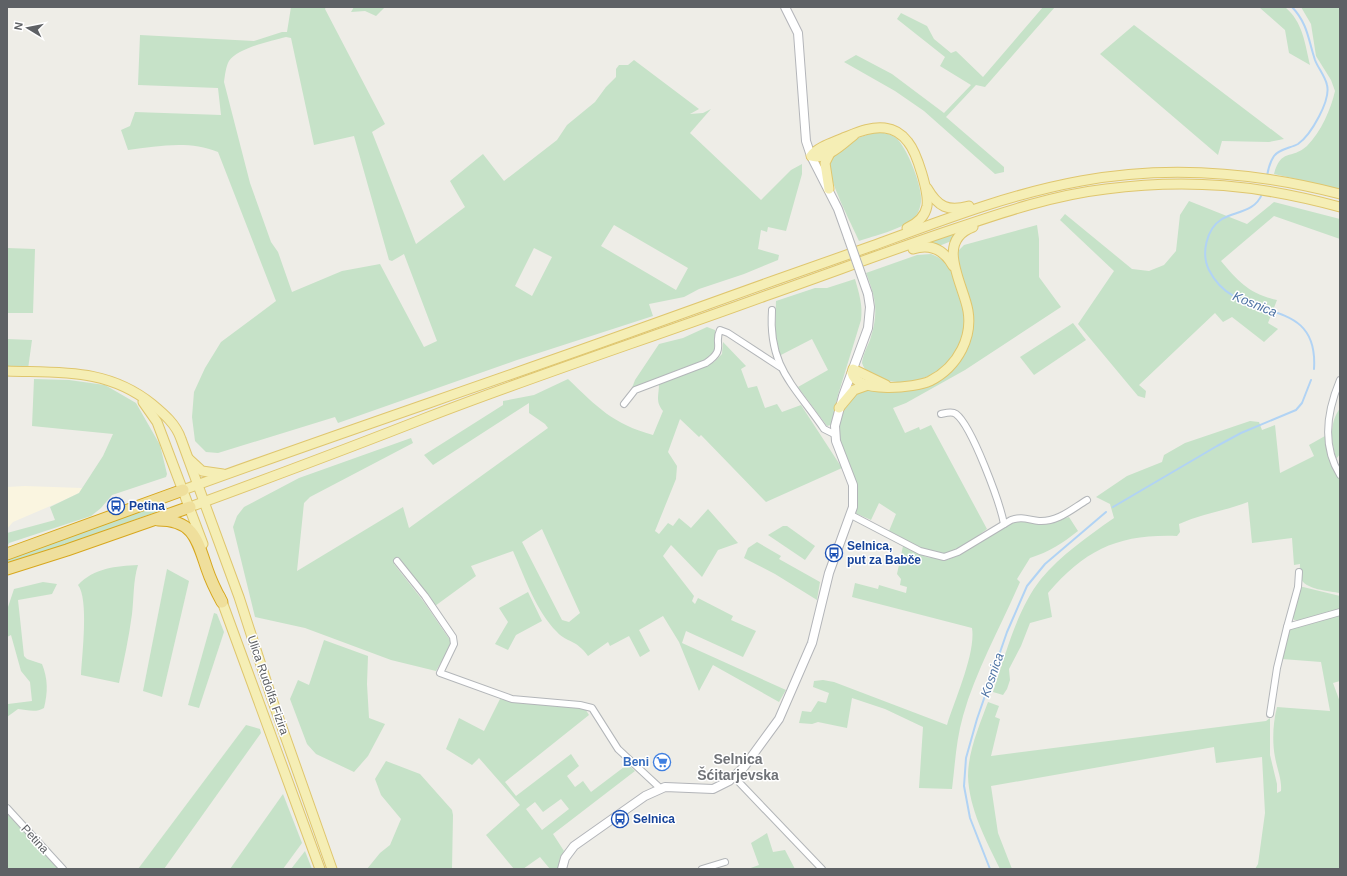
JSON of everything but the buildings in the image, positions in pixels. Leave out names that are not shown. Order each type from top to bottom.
[{"type":"highway","points":[[7,554],[183,490]]},
{"type":"highway","points":[[7,569],[67,550],[190,507]]},
{"type":"highway","points":[[152,520],[176,522],[192,532],[199,545],[213,585],[222,602]]},
{"type":"main road","points":[[811,156],[816,151],[854,135],[879,127],[899,133],[912,149],[924,182],[927,206],[922,217],[915,224],[892,235],[884,242]]},
{"type":"main road","points":[[811,156],[820,157],[830,152],[854,135]]},
{"type":"main road","points":[[829,189],[826,163],[830,152]]},
{"type":"main road","points":[[183,490],[288,451],[462,392],[884,242],[930,224],[994,203],[1057,186],[1126,174],[1169,171],[1252,176],[1340,194]]},
{"type":"main road","points":[[924,182],[937,203],[946,207],[960,208],[978,203],[994,203]]},
{"type":"main road","points":[[190,507],[513,386],[891,251],[995,215],[1071,194],[1126,186],[1173,182],[1250,187],[1340,207]]},
{"type":"main road","points":[[852,371],[857,381],[868,385],[906,388],[930,381],[946,371],[959,354],[967,334],[968,316],[966,304],[955,269],[953,250],[958,238],[964,232],[995,215]]},
{"type":"main road","points":[[891,251],[907,250],[923,246],[934,248],[946,255],[955,269]]},
{"type":"main road","points":[[7,371],[86,374],[109,380],[132,391]]},
{"type":"main road","points":[[852,371],[889,387]]},
{"type":"main road","points":[[839,408],[854,390],[868,385]]},
{"type":"main road","name":"Ulica Rudolfa Fizira","points":[[132,391],[156,407],[179,432],[203,502],[239,597],[272,699],[332,869]]},
{"type":"main road","name":"Ulica Rudolfa Fizira","points":[[132,391],[151,412],[157,422],[190,507],[222,602],[320,869]]},
{"type":"main road","points":[[186,454],[202,471],[226,475]]},
{"type":"street","points":[[562,869],[565,858],[574,846],[631,805],[660,788],[713,789],[734,777],[771,732],[789,699],[815,634],[829,573],[851,515],[853,507],[853,485],[834,434],[839,408],[868,328],[870,307],[868,294],[848,237],[829,189],[811,156],[804,131],[798,33],[785,7]]},
{"type":"street","points":[[772,310],[772,343],[780,367],[824,429],[834,434]]},
{"type":"street","points":[[624,404],[631,393],[635,390],[706,363],[713,358],[719,347],[720,330],[728,333],[780,367]]},
{"type":"street","points":[[1340,380],[1332,402],[1328,434],[1331,455],[1340,475]]},
{"type":"street","points":[[941,414],[952,412],[957,414],[970,436],[981,456],[1004,524]]},
{"type":"street","points":[[851,515],[920,551],[944,557],[958,552],[1004,524],[1018,518],[1038,521],[1050,520],[1070,512],[1087,500]]},
{"type":"street","points":[[397,562],[425,596],[453,637],[454,644],[440,673],[512,699],[580,705],[592,708],[618,749],[660,788]]},
{"type":"street","points":[[1270,714],[1278,662],[1286,627],[1298,587],[1299,572]]},
{"type":"street","points":[[1286,627],[1340,612]]},
{"type":"street","points":[[734,777],[822,869]]},
{"type":"street","name":"Petina","points":[[7,808],[63,869]]},
{"type":"street","points":[[702,869],[725,862]]},
{"type":"shaded area","points":[[25,486],[82,488],[79,493],[13,522],[7,529],[7,487]]},
{"type":"green space","points":[[291,7],[326,7],[325,9],[385,124],[372,132],[416,244],[465,207],[450,181],[483,154],[504,181],[557,140],[567,125],[595,102],[606,87],[616,77],[616,69],[619,65],[628,65],[634,60],[699,109],[690,114],[703,113],[711,109],[690,133],[761,200],[791,170],[802,164],[802,174],[786,231],[768,227],[767,232],[761,230],[758,249],[779,255],[778,260],[744,274],[699,289],[684,297],[649,304],[653,316],[517,360],[338,423],[335,417],[218,453],[206,452],[195,441],[192,417],[194,392],[205,368],[221,342],[276,301],[218,152],[207,148],[185,145],[128,150],[121,130],[130,126],[135,112],[221,115],[218,88],[138,85],[140,35],[254,41],[282,32],[287,32]],"holes":[[[286,37],[291,38],[314,145],[354,136],[389,260],[392,261],[404,254],[437,341],[424,347],[380,264],[342,271],[292,292],[278,252],[271,242],[250,183],[224,82],[227,65],[233,56],[255,46]],[[614,225],[688,268],[676,290],[601,246]],[[534,248],[552,257],[532,296],[515,286]]]},
{"type":"green space","points":[[354,7],[385,7],[376,16],[365,11],[351,12]]},
{"type":"green space","points":[[1043,7],[1055,7],[985,87],[976,85],[946,117],[1004,167],[1004,172],[995,174],[924,111],[895,91],[844,62],[856,55],[892,74],[944,113],[971,85],[940,66],[945,57],[897,19],[901,13],[927,26],[934,39],[951,53],[956,51],[983,77]]},
{"type":"green space","points":[[1250,7],[1285,7],[1300,26],[1310,65],[1289,53],[1285,30],[1260,8]]},
{"type":"green space","points":[[1301,7],[1340,7],[1340,189],[1274,174],[1283,157],[1296,153],[1307,146],[1317,134],[1328,113],[1335,91],[1331,80],[1316,56],[1311,24]]},
{"type":"green space","points":[[1134,25],[1284,139],[1269,142],[1222,141],[1218,155],[1100,54]]},
{"type":"green space","points":[[878,132],[889,134],[900,142],[909,158],[917,178],[921,202],[916,216],[908,223],[888,232],[859,241],[835,189],[831,178],[829,161],[831,156],[842,146],[865,135]]},
{"type":"green space","points":[[1189,201],[1247,224],[1274,202],[1340,219],[1340,239],[1274,216],[1221,261],[1245,286],[1259,294],[1277,300],[1268,323],[1278,329],[1264,342],[1232,317],[1223,322],[1215,313],[1139,385],[1146,391],[1145,398],[1138,396],[1078,324],[1114,271],[1060,220],[1065,214],[1132,269],[1149,271],[1164,265],[1176,251],[1180,215]]},
{"type":"green space","points":[[1037,225],[1039,239],[1039,277],[1061,307],[965,370],[906,403],[893,408],[905,433],[919,427],[920,430],[931,425],[987,529],[955,551],[944,554],[931,552],[889,531],[896,514],[879,503],[871,520],[855,513],[857,486],[841,445],[838,426],[840,416],[844,406],[862,389],[925,387],[969,342],[956,249],[959,250],[964,245]]},
{"type":"green space","points":[[956,232],[957,233],[954,240],[939,246],[930,244],[932,241]]},
{"type":"green space","points":[[7,248],[35,249],[33,313],[7,313]]},
{"type":"green space","points":[[931,254],[943,260],[947,264],[954,278],[965,318],[962,341],[955,354],[945,365],[920,379],[906,382],[891,381],[877,377],[866,370],[862,363],[875,322],[874,298],[866,273],[917,255]]},
{"type":"green space","points":[[855,279],[861,304],[861,320],[838,395],[831,425],[827,426],[798,387],[828,370],[812,339],[779,356],[775,329],[776,301],[815,288],[827,288]]},
{"type":"green space","points":[[1073,323],[1086,340],[1034,375],[1020,357]]},
{"type":"green space","points":[[707,327],[715,330],[716,338],[715,348],[709,358],[632,388],[635,380],[659,344],[683,338]]},
{"type":"green space","points":[[7,339],[32,340],[28,369],[7,369]]},
{"type":"green space","points":[[723,342],[746,366],[741,369],[748,388],[757,386],[765,408],[777,404],[782,412],[801,405],[842,468],[766,502],[701,435],[699,437],[680,419],[668,452],[677,466],[676,479],[655,531],[659,534],[668,523],[673,526],[679,518],[691,528],[708,509],[738,543],[718,550],[702,577],[671,545],[663,556],[694,596],[692,601],[695,604],[698,598],[733,616],[731,620],[756,631],[743,657],[686,631],[682,643],[786,690],[779,702],[713,665],[699,691],[679,642],[663,616],[639,630],[650,651],[640,657],[629,636],[610,646],[608,642],[588,656],[580,647],[564,638],[550,624],[537,604],[513,551],[471,566],[476,576],[435,606],[399,560],[394,564],[424,602],[450,640],[451,645],[436,671],[391,660],[305,628],[255,617],[233,527],[237,516],[244,507],[299,478],[411,438],[413,443],[310,497],[304,503],[297,571],[403,507],[409,528],[548,428],[545,424],[529,413],[529,403],[433,465],[424,455],[503,405],[503,401],[534,395],[568,379],[597,406],[616,420],[639,431],[653,435],[663,411],[658,401],[659,384],[714,362],[722,354]],"holes":[[[542,529],[580,613],[569,622],[562,620],[522,542]]]},
{"type":"green space","points":[[34,379],[69,380],[105,385],[136,403],[160,445],[167,474],[166,477],[112,495],[101,508],[91,516],[9,543],[7,547],[7,533],[55,520],[50,507],[79,493],[103,456],[113,434],[32,426]]},
{"type":"green space","points":[[1340,408],[1340,454],[1336,459],[1332,432],[1336,414]]},
{"type":"green space","points":[[1250,421],[1259,422],[1262,430],[1275,425],[1280,473],[1314,456],[1309,445],[1325,436],[1334,467],[1340,479],[1340,593],[1318,589],[1307,585],[1302,581],[1300,576],[1300,564],[1294,565],[1292,538],[1252,543],[1248,502],[1179,524],[1180,532],[1177,536],[1156,536],[1121,542],[1105,547],[1076,565],[1048,593],[1052,617],[1030,623],[1021,646],[1009,669],[1010,680],[1007,689],[1003,695],[993,692],[1018,618],[1041,579],[1066,554],[1114,518],[1110,504],[1096,497],[1127,476],[1162,462],[1164,455],[1185,443]]},
{"type":"green space","points":[[170,499],[171,501],[165,503],[167,508],[7,566],[7,558]]},
{"type":"green space","points":[[1069,517],[1078,531],[1056,547],[1030,558],[1017,579],[1020,582],[968,699],[957,743],[952,789],[919,788],[923,727],[885,709],[852,698],[847,728],[818,722],[812,724],[799,723],[802,711],[811,712],[818,701],[826,703],[829,693],[813,687],[814,681],[823,680],[834,682],[947,725],[968,663],[971,650],[972,628],[852,597],[855,583],[878,589],[879,585],[906,593],[907,587],[900,585],[901,579],[897,574],[903,546],[926,557],[947,560],[959,555],[1005,526],[1017,521],[1047,524]]},
{"type":"green space","points":[[783,526],[787,526],[815,546],[805,560],[768,535]]},
{"type":"green space","points":[[757,542],[781,556],[779,559],[820,582],[817,600],[775,574],[744,558],[748,548]]},
{"type":"green space","points":[[138,565],[134,583],[132,614],[119,683],[81,675],[84,614],[81,592],[78,585],[84,579],[98,571],[114,567]]},
{"type":"green space","points":[[167,569],[189,581],[162,697],[143,691]]},
{"type":"green space","points":[[43,582],[57,584],[52,594],[18,600],[24,656],[27,659],[42,664],[45,675],[47,691],[44,708],[35,711],[18,709],[7,717],[7,702],[8,704],[32,701],[30,682],[21,671],[11,635],[7,637],[8,607],[14,589]]},
{"type":"green space","points":[[1299,586],[1340,596],[1340,610],[1302,620],[1294,620],[1292,616]]},
{"type":"green space","points":[[528,592],[542,621],[516,635],[508,650],[495,644],[508,622],[499,608]]},
{"type":"green space","points":[[214,613],[217,614],[224,632],[199,708],[188,705]]},
{"type":"green space","points":[[1340,614],[1340,681],[1333,683],[1340,702],[1340,869],[1255,869],[1258,864],[1265,813],[1262,757],[1216,763],[1214,747],[991,786],[998,833],[1012,869],[1000,869],[979,824],[971,800],[968,776],[972,747],[988,702],[999,706],[995,717],[1000,719],[991,756],[1266,721],[1270,718],[1270,755],[1277,784],[1277,793],[1281,791],[1281,787],[1273,739],[1277,707],[1330,711],[1321,662],[1282,659],[1289,631],[1294,627]]},
{"type":"green space","points":[[324,640],[368,656],[367,684],[369,718],[385,724],[368,756],[354,772],[316,754],[307,744],[290,699],[298,680],[309,685]]},
{"type":"green space","points":[[500,699],[536,704],[584,707],[589,715],[505,782],[516,796],[571,754],[579,766],[567,776],[575,787],[583,781],[591,792],[628,764],[635,771],[553,834],[564,851],[560,858],[558,869],[550,869],[540,857],[523,869],[514,869],[486,835],[520,805],[479,758],[472,765],[446,749],[459,718],[484,731]],"holes":[[[561,799],[569,809],[542,830],[526,809],[535,802],[543,812]]]},
{"type":"green space","points":[[246,725],[260,729],[261,733],[164,869],[138,869]]},
{"type":"green space","points":[[386,761],[420,774],[452,810],[452,869],[367,869],[380,853],[390,845],[401,819],[381,795],[375,779]]},
{"type":"green space","points":[[283,794],[302,843],[283,869],[230,869]]},
{"type":"green space","points":[[7,814],[60,869],[7,869]]},
{"type":"green space","points":[[767,833],[773,852],[785,850],[795,869],[748,869],[759,865],[751,843]]},
{"type":"green space","points":[[305,851],[312,869],[291,869]]},
{"type":"waterway","name":"Kosnica","points":[[1267,176],[1270,163],[1274,156],[1282,150],[1298,144],[1309,133],[1319,117],[1326,99],[1326,82],[1315,60],[1307,32],[1297,13],[1292,7]]},
{"type":"waterway","name":"Kosnica","points":[[1262,194],[1259,200],[1250,208],[1227,216],[1217,223],[1212,229],[1206,242],[1205,257],[1207,264],[1209,270],[1222,287],[1238,299],[1290,318],[1304,329],[1312,345],[1314,369]]},
{"type":"waterway","name":"Kosnica","points":[[1113,507],[1241,433],[1296,410],[1302,403],[1311,380]]},
{"type":"waterway","name":"Kosnica","points":[[990,869],[970,818],[964,786],[966,758],[977,719],[1007,632],[1027,586],[1045,564],[1106,512]]},
{"type":"place","name":"Petina","points":[[116,506]]},
{"type":"place","name":"Selnica, put za Babče","points":[[834,553]]},
{"type":"place","name":"Beni","points":[[662,762]]},
{"type":"place","name":"Selnica","points":[[620,819]]},
{"type":"district","name":"Selnica Šćitarjevska","points":[[738,768]]}]
